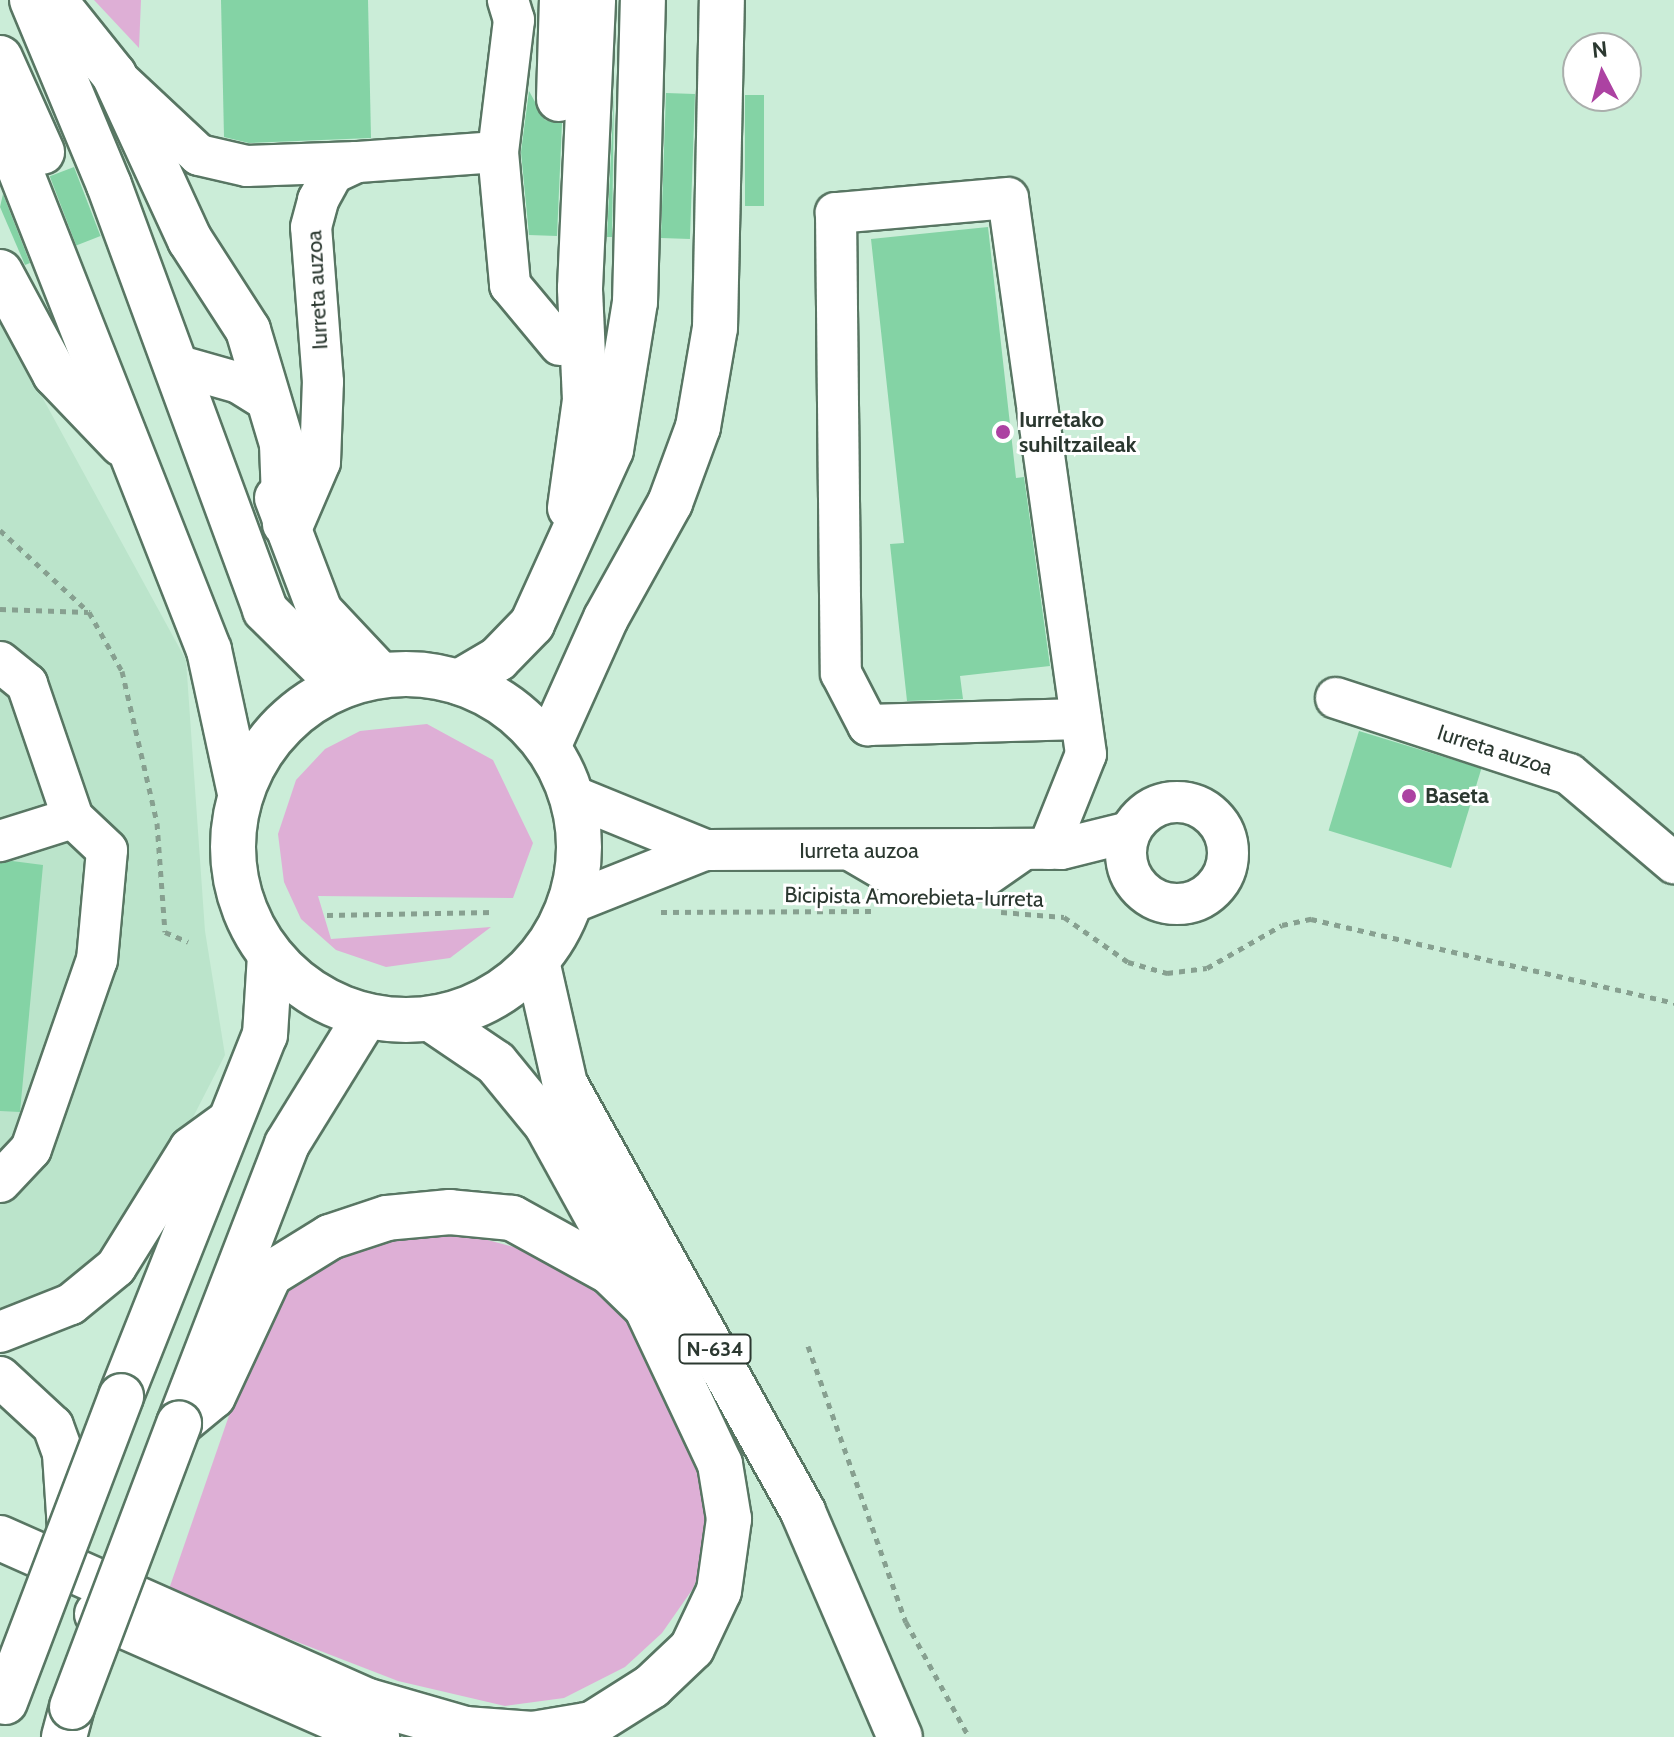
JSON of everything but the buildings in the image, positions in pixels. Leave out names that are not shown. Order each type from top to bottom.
[{"type":"main road","points":[[562,0],[562,561]]},
{"type":"main road","points":[[562,561],[585,400],[580,288],[593,0]]},
{"type":"main road","points":[[562,561],[600,432],[616,0]]},
{"type":"main road","points":[[459,682],[498,659],[532,624],[611,450],[635,302],[643,0]]},
{"type":"main road","points":[[562,561],[607,485],[654,356],[666,0]]},
{"type":"main road","points":[[572,688],[595,607],[663,468],[698,315],[704,0]]},
{"type":"main road","points":[[548,747],[572,688],[670,503],[698,427],[715,328],[722,0]]},
{"type":"main road","points":[[572,688],[676,532],[724,417],[743,277],[747,0]]},
{"type":"main road","points":[[42,5],[114,75],[220,291],[254,392],[287,529],[320,611],[361,680]]},
{"type":"main road","points":[[42,5],[265,610],[361,680]]},
{"type":"main road","points":[[0,58],[28,110],[83,268],[118,411]]},
{"type":"main road","points":[[0,119],[139,463],[209,650],[240,793],[234,864],[242,906],[270,956],[313,994],[366,1016],[431,1019],[507,988],[537,961],[569,904],[580,852],[573,796],[548,747],[493,697],[459,682],[361,680],[298,711],[263,748],[240,793]]},
{"type":"main road","points":[[0,193],[38,297],[118,411]]},
{"type":"main road","points":[[0,272],[55,374],[139,463]]},
{"type":"main road","points":[[3,1707],[68,1529],[227,1121],[265,1035],[270,956]]},
{"type":"main road","name":"N-634","points":[[537,961],[565,1084],[803,1512],[900,1737]]},
{"type":"main road","points":[[68,1722],[287,1144],[366,1016]]},
{"type":"main road","points":[[0,1538],[368,1701],[465,1729],[533,1734],[592,1724],[652,1686],[692,1648],[719,1591],[729,1519],[720,1464],[698,1405],[546,1124],[496,1063],[431,1019]]},
{"type":"main road","points":[[179,1424],[213,1396],[270,1274],[330,1237],[387,1218],[450,1212],[512,1218],[610,1272],[646,1307]]},
{"type":"main road","points":[[0,1565],[200,1665],[377,1737]]},
{"type":"street","points":[[508,0],[514,20],[498,152],[510,285],[560,345]]},
{"type":"street","points":[[114,75],[199,155],[262,166],[287,175],[304,198],[311,227]]},
{"type":"street","points":[[262,166],[498,152]]},
{"type":"street","name":"Iurreta auzoa","points":[[287,529],[320,462],[323,382],[311,227],[333,173],[357,162]]},
{"type":"street","points":[[1044,849],[1086,754],[1008,198],[836,213],[841,673],[868,725],[1081,719]]},
{"type":"street","points":[[176,365],[254,392]]},
{"type":"street","points":[[0,662],[27,684],[73,818],[107,850],[97,960],[31,1149],[0,1182]]},
{"type":"street","name":"Iurreta auzoa","points":[[1336,698],[1569,774],[1674,863]]},
{"type":"street","points":[[573,796],[705,850]]},
{"type":"street","points":[[1044,849],[1133,882],[1161,902],[1195,902],[1221,879],[1229,846],[1214,816],[1184,801],[1151,807],[1129,832],[1126,857],[1133,882]]},
{"type":"street","points":[[0,841],[73,818]]},
{"type":"street","points":[[1044,849],[1129,832]]},
{"type":"street","name":"Iurreta auzoa","points":[[705,850],[852,851],[900,879],[978,881],[1044,849]]},
{"type":"street","points":[[569,904],[705,850]]},
{"type":"street","points":[[0,1332],[71,1304],[116,1267],[190,1148],[227,1121]]},
{"type":"street","points":[[0,1377],[53,1426],[63,1454],[68,1529]]},
{"type":"path","points":[[0,530],[89,612],[122,671],[145,765],[165,932],[188,942]]},
{"type":"path","points":[[0,609],[89,612]]},
{"type":"path","name":"Bicipista Amorebieta-Iurreta","points":[[644,912],[894,911]]},
{"type":"path","points":[[327,915],[493,912]]},
{"type":"path","name":"Bicipista Amorebieta-Iurreta","points":[[987,912],[1064,917],[1128,962],[1167,973],[1207,968],[1282,925],[1311,919],[1674,1003]]},
{"type":"path","points":[[808,1346],[906,1622],[969,1737]]},
{"type":"shaded area","points":[[94,0],[141,0],[139,48]]},
{"type":"shaded area","points":[[0,320],[186,660],[205,931],[225,1055],[99,1300],[0,1343]]},
{"type":"shaded area","points":[[427,724],[493,760],[533,843],[513,898],[318,896],[331,939],[491,927],[450,958],[386,967],[336,950],[301,919],[284,882],[278,834],[296,780],[325,749],[360,731]]},
{"type":"shaded area","points":[[404,1233],[469,1235],[536,1253],[578,1276],[630,1325],[687,1432],[711,1515],[709,1554],[692,1590],[662,1633],[625,1667],[564,1698],[505,1706],[398,1681],[168,1592],[261,1323],[289,1279],[344,1248]]},
{"type":"place","name":"Iurretako suhiltzaileak","points":[[1003,432]]},
{"type":"place","name":"Baseta","points":[[1409,796]]}]
